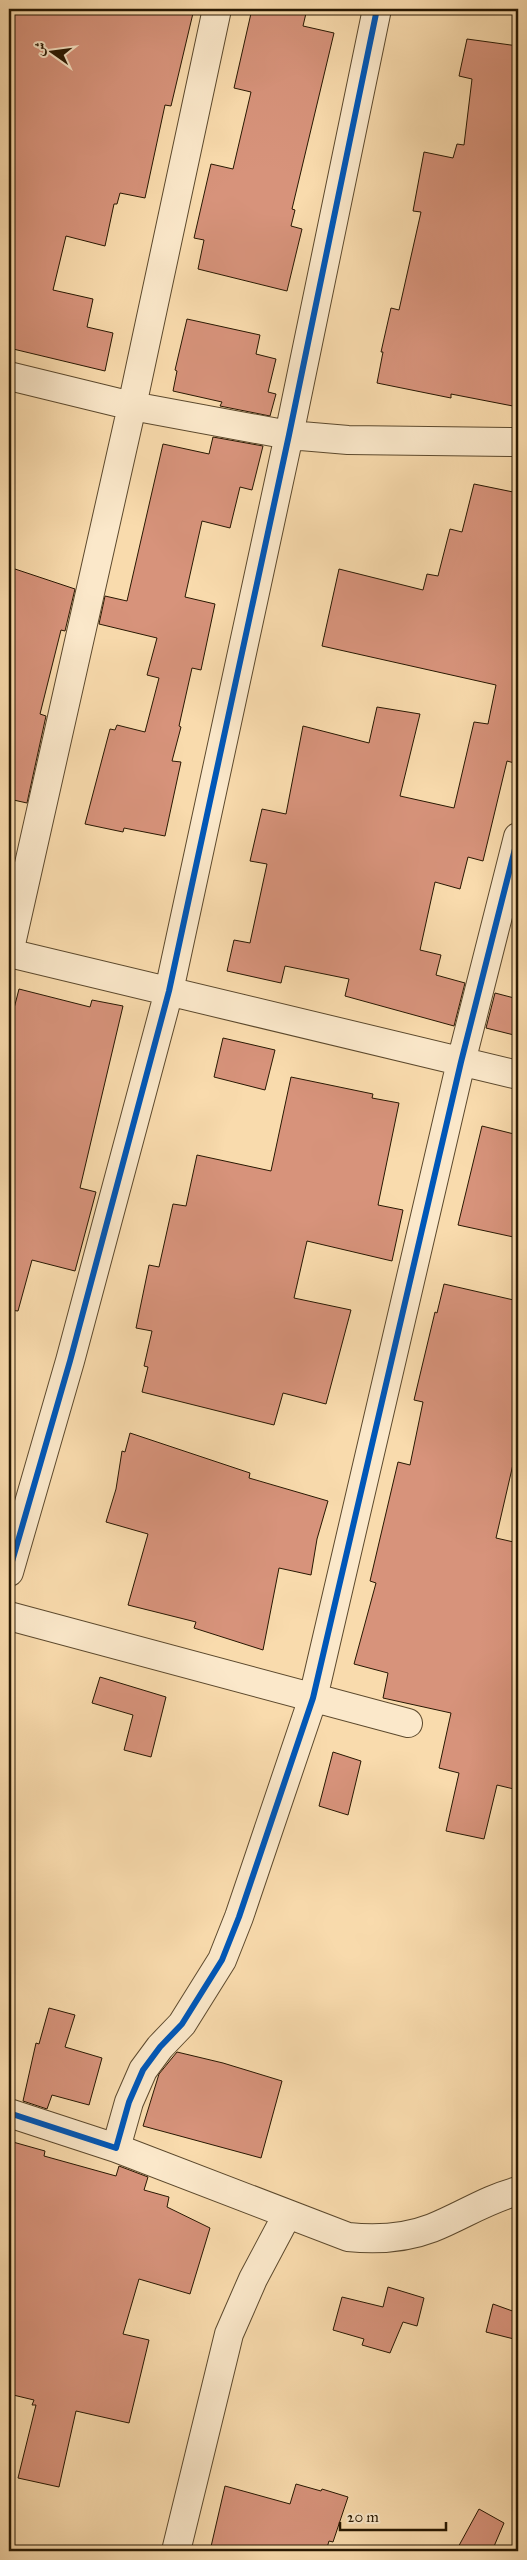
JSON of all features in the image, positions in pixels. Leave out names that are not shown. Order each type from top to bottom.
[{"type":"street","points":[[217,9],[132,406],[9,953],[518,1076]]},
{"type":"street","points":[[9,1572],[73,1351],[169,991],[289,435],[377,9]]},
{"type":"street","points":[[9,376],[132,406],[289,435],[348,440],[518,442]]},
{"type":"street","points":[[116,2148],[129,2102],[143,2070],[160,2047],[182,2024],[222,1960],[239,1918],[313,1698],[461,1062],[518,837]]},
{"type":"street","points":[[9,1616],[408,1723]]},
{"type":"street","points":[[9,2113],[116,2148],[348,2238],[376,2240],[431,2228],[499,2196],[518,2191]]},
{"type":"street","points":[[176,2551],[229,2334],[253,2279],[286,2215]]},
{"type":"building","points":[[9,9],[194,9],[171,106],[165,105],[145,198],[120,193],[117,204],[114,204],[105,246],[66,236],[53,290],[93,299],[87,327],[113,333],[105,371],[9,348]]},
{"type":"building","points":[[252,9],[307,9],[303,26],[334,33],[292,209],[295,210],[291,226],[302,229],[287,291],[198,269],[204,240],[194,238],[211,164],[233,169],[251,92],[234,88]]},
{"type":"building","points":[[467,39],[518,46],[518,407],[451,394],[451,398],[377,383],[383,352],[381,352],[391,308],[399,310],[421,212],[413,211],[424,152],[453,158],[457,144],[464,145],[472,79],[459,76]]},
{"type":"building","points":[[187,319],[260,335],[256,354],[276,359],[268,392],[276,394],[270,416],[220,406],[222,402],[173,391],[177,371],[175,370]]},
{"type":"building","points":[[213,437],[263,446],[252,490],[240,487],[230,528],[202,521],[185,597],[215,604],[201,670],[192,668],[179,726],[181,727],[172,761],[181,762],[165,836],[124,828],[123,832],[85,824],[110,729],[115,730],[117,725],[145,732],[159,678],[147,675],[157,638],[99,624],[105,596],[127,601],[163,444],[209,454]]},
{"type":"building","points":[[474,484],[518,493],[518,764],[507,761],[483,861],[468,857],[460,889],[435,882],[420,950],[441,955],[436,975],[465,983],[454,1026],[345,996],[349,979],[285,966],[281,983],[227,971],[234,940],[250,943],[267,864],[250,861],[262,809],[286,814],[303,726],[369,743],[377,707],[420,714],[400,796],[454,808],[474,722],[488,724],[496,685],[322,646],[339,569],[423,590],[427,574],[438,576],[450,529],[462,532]]},
{"type":"building","points":[[9,567],[75,589],[65,631],[61,630],[40,714],[46,716],[27,803],[9,799]]},
{"type":"building","points":[[19,989],[90,1007],[92,1000],[123,1006],[80,1188],[96,1192],[75,1271],[32,1260],[18,1311],[9,1310],[9,1028]]},
{"type":"building","points":[[495,993],[518,999],[518,1036],[486,1028]]},
{"type":"building","points":[[223,1038],[275,1050],[265,1090],[214,1077]]},
{"type":"building","points":[[291,1077],[373,1094],[372,1098],[399,1103],[378,1205],[403,1210],[392,1261],[307,1241],[294,1298],[351,1310],[326,1404],[283,1393],[274,1425],[142,1392],[148,1367],[144,1366],[152,1331],[136,1328],[149,1265],[159,1267],[173,1204],[186,1206],[197,1155],[271,1171]]},
{"type":"building","points":[[482,1126],[518,1135],[518,1238],[458,1225]]},
{"type":"building","points":[[444,1284],[518,1301],[518,1461],[514,1460],[496,1538],[518,1543],[518,1790],[497,1785],[484,1839],[446,1831],[459,1773],[439,1768],[451,1713],[383,1698],[388,1673],[354,1664],[376,1583],[370,1581],[398,1462],[410,1465],[423,1402],[414,1400],[435,1312],[437,1313]]},
{"type":"building","points":[[130,1433],[250,1473],[249,1478],[328,1501],[317,1539],[311,1575],[279,1568],[263,1650],[194,1628],[196,1622],[128,1605],[148,1534],[106,1522],[116,1489],[122,1451],[125,1452]]},
{"type":"building","points":[[100,1677],[166,1697],[151,1757],[124,1750],[133,1715],[92,1703]]},
{"type":"building","points":[[333,1752],[361,1761],[348,1815],[319,1806]]},
{"type":"building","points":[[49,2008],[75,2015],[65,2047],[102,2058],[89,2105],[52,2095],[47,2109],[23,2101],[36,2043],[39,2044]]},
{"type":"building","points":[[177,2052],[223,2063],[282,2081],[261,2158],[143,2126],[159,2074]]},
{"type":"building","points":[[13,2142],[45,2151],[44,2156],[116,2176],[119,2166],[148,2177],[144,2190],[169,2197],[167,2207],[210,2228],[190,2294],[139,2279],[123,2334],[149,2340],[129,2423],[76,2411],[59,2487],[18,2478],[36,2405],[32,2405],[34,2400],[9,2394],[9,2158]]},
{"type":"building","points":[[388,2287],[424,2298],[417,2326],[403,2322],[390,2353],[362,2345],[364,2339],[333,2330],[342,2297],[383,2307]]},
{"type":"building","points":[[493,2304],[518,2313],[518,2340],[486,2332]]},
{"type":"building","points":[[296,2484],[348,2497],[333,2542],[329,2541],[326,2551],[210,2551],[225,2486],[290,2504]]},
{"type":"building","points":[[479,2509],[504,2523],[492,2551],[456,2551]]},
{"type":"cycle path","points":[[9,1572],[70,1361],[169,991],[289,435],[377,9]]},
{"type":"cycle path","points":[[9,2113],[116,2148],[129,2102],[143,2070],[160,2047],[182,2024],[222,1960],[239,1917],[313,1698],[461,1062],[518,837]]}]
